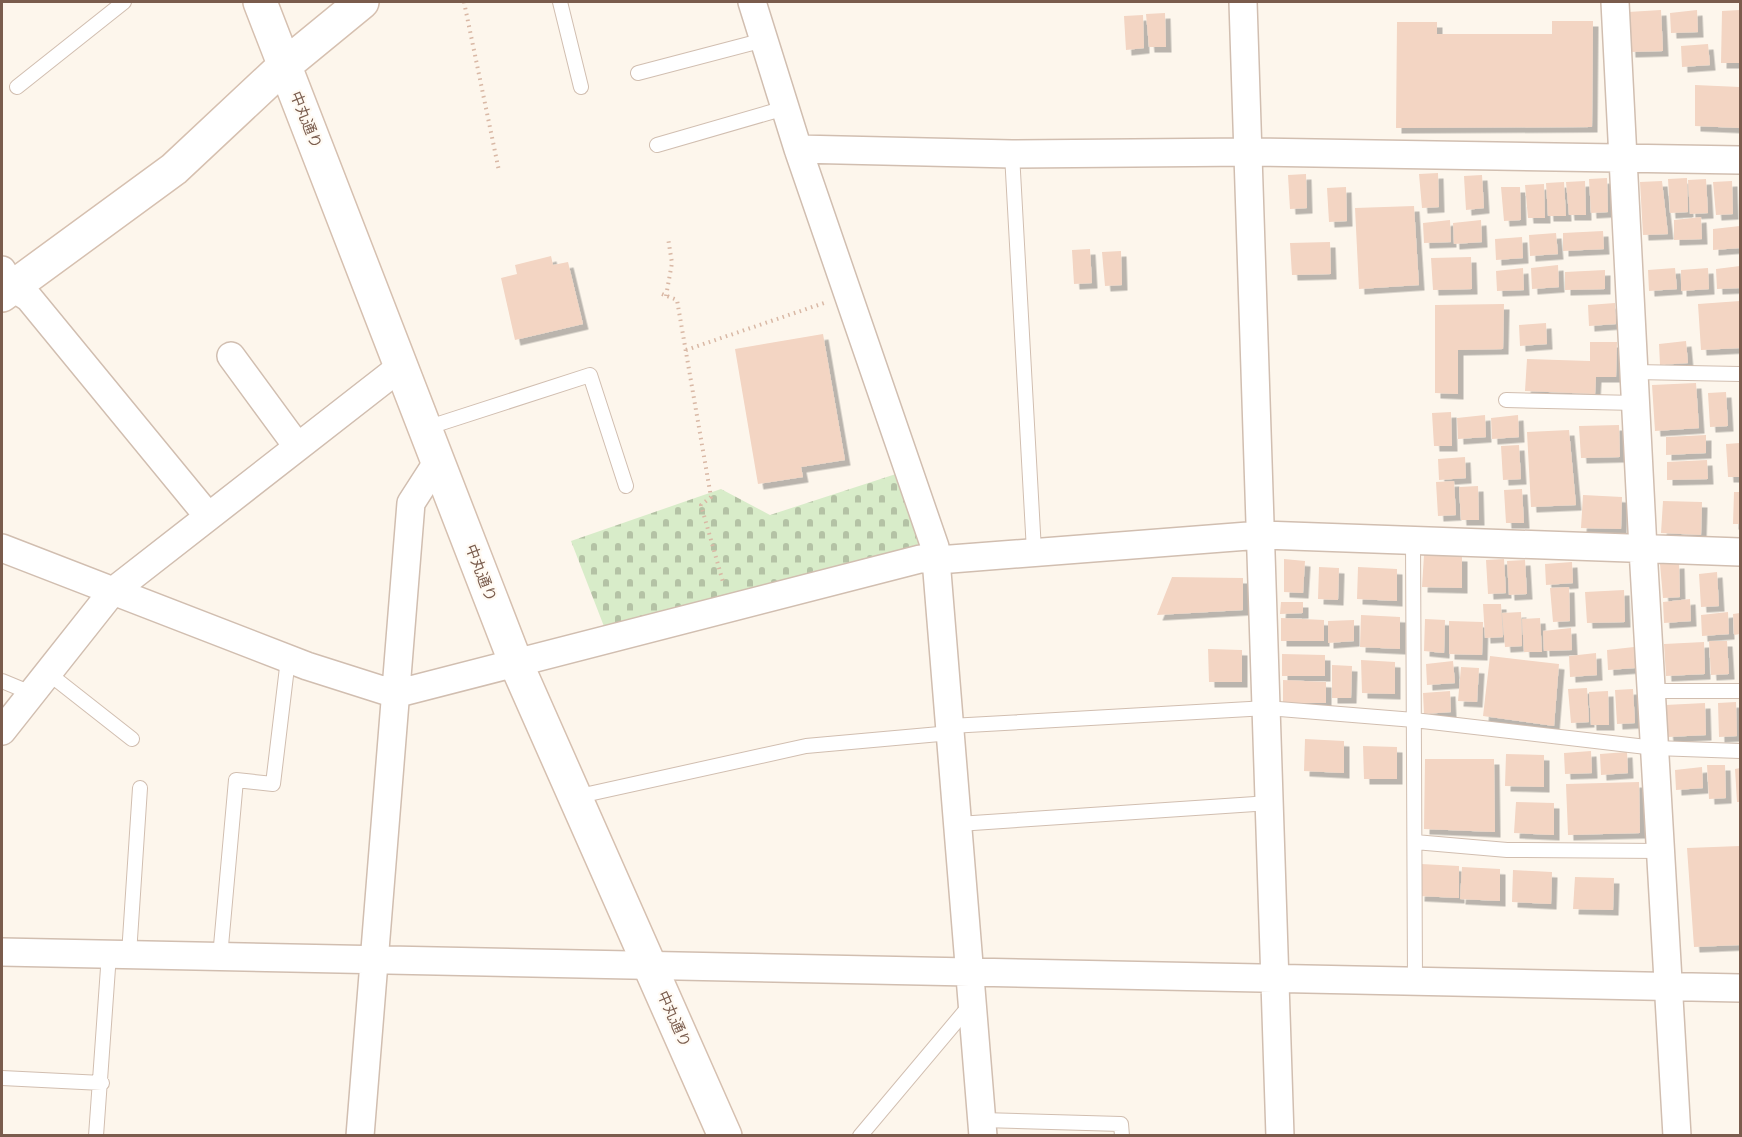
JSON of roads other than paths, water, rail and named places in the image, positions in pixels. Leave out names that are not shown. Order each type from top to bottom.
[{"type":"street","name":"中丸通り","points":[[260,2],[403,365],[515,662],[725,1136]]},
{"type":"street","points":[[208,516],[29,298],[5,284],[174,169],[284,66],[362,2]]},
{"type":"street","points":[[752,2],[847,295],[935,547],[972,972],[983,1128]]},
{"type":"street","points":[[1243,2],[1250,152],[1280,1136]]},
{"type":"street","points":[[1615,2],[1643,549],[1677,1136]]},
{"type":"street","points":[[798,149],[1012,154],[1250,152],[1740,160]]},
{"type":"street","points":[[231,356],[297,446]]},
{"type":"street","points":[[2,731],[112,592],[403,365]]},
{"type":"street","points":[[360,1136],[411,504],[438,461]]},
{"type":"street","points":[[2,548],[288,659],[395,694],[920,559],[1261,535],[1740,552]]},
{"type":"street","points":[[2,952],[1740,988]]},
{"type":"lane","points":[[17,87],[124,2]]},
{"type":"lane","points":[[560,2],[581,87]]},
{"type":"lane","points":[[638,73],[764,40]]},
{"type":"lane","points":[[657,145],[785,108]]},
{"type":"lane","points":[[1012,154],[1034,551]]},
{"type":"lane","points":[[1635,372],[1740,374]]},
{"type":"lane","points":[[426,428],[590,375],[626,486]]},
{"type":"lane","points":[[1506,400],[1636,403]]},
{"type":"lane","points":[[1413,540],[1415,981]]},
{"type":"lane","points":[[220,957],[236,780],[273,784],[288,659]]},
{"type":"lane","points":[[48,673],[132,739]]},
{"type":"lane","points":[[2,681],[32,693]]},
{"type":"lane","points":[[1652,691],[1739,691]]},
{"type":"lane","points":[[575,797],[806,746],[950,730],[1268,708],[1414,720],[1655,748],[1740,751]]},
{"type":"lane","points":[[96,1136],[140,788]]},
{"type":"lane","points":[[958,824],[1270,803]]},
{"type":"lane","points":[[1415,842],[1507,850],[1661,851]]},
{"type":"lane","points":[[860,1136],[974,1001]]},
{"type":"lane","points":[[2,1078],[102,1083]]},
{"type":"lane","points":[[983,1128],[1121,1124],[1122,1136]]}]
